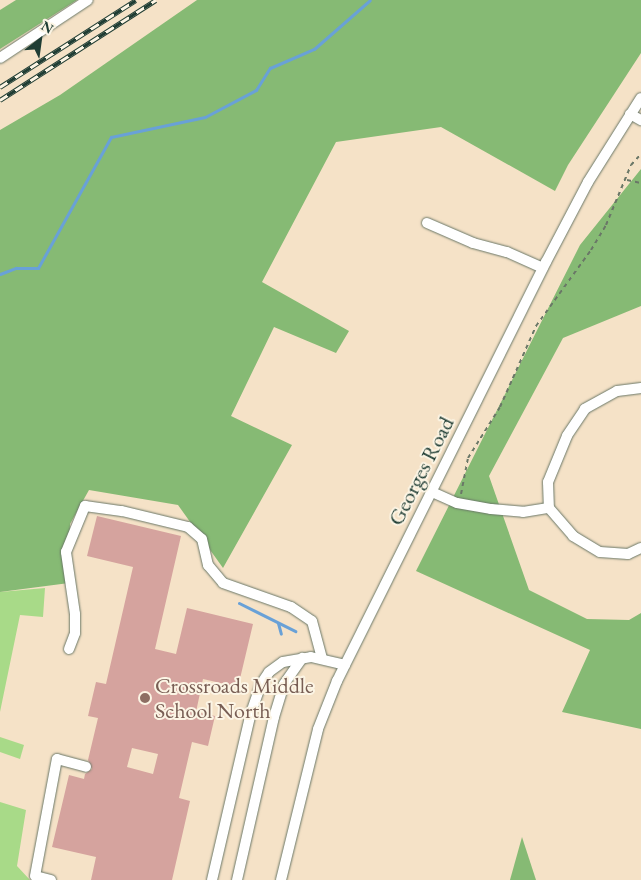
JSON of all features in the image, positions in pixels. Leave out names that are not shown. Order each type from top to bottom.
[{"type":"street","points":[[0,58],[88,0]]},
{"type":"street","name":"Georges Road","points":[[281,880],[318,729],[345,665],[543,268],[630,114],[641,98]]},
{"type":"street","points":[[630,114],[641,120]]},
{"type":"street","points":[[428,223],[473,243],[507,252],[543,268]]},
{"type":"street","points":[[641,388],[617,391],[585,409],[567,436],[548,482],[550,508],[573,536],[600,552],[628,554],[641,548]]},
{"type":"street","points":[[432,492],[457,503],[491,509],[523,512],[550,508]]},
{"type":"street","points":[[70,649],[75,633],[76,614],[66,552],[85,506],[122,510],[188,527],[202,539],[208,565],[223,584],[291,607],[312,621],[322,659]]},
{"type":"street","points":[[212,880],[250,713],[261,684],[269,672],[283,662],[302,658],[322,659],[345,665]]},
{"type":"street","points":[[237,880],[274,717],[284,684],[302,658]]},
{"type":"street","points":[[51,880],[35,876],[57,759],[86,767]]},
{"type":"path","points":[[461,492],[468,458],[500,406],[536,326],[591,250],[627,180],[631,165],[641,154]]},
{"type":"path","points":[[627,180],[641,183]]},
{"type":"green space","points":[[16,0],[77,0],[0,49],[0,10]]},
{"type":"green space","points":[[197,0],[641,0],[641,53],[568,165],[555,191],[441,127],[336,142],[262,282],[349,331],[336,353],[274,327],[231,416],[292,445],[223,568],[178,505],[89,490],[70,524],[69,583],[0,592],[0,130],[60,95]]},
{"type":"green space","points":[[641,169],[641,306],[563,338],[489,476],[529,590],[587,619],[629,620],[641,613],[641,729],[562,712],[590,650],[416,571],[580,245]]},
{"type":"green space","points":[[45,588],[43,617],[20,615],[0,712],[0,592]]},
{"type":"green space","points":[[0,737],[24,745],[20,759],[0,752]]},
{"type":"green space","points":[[0,802],[26,810],[17,866],[30,880],[0,880]]},
{"type":"green space","points":[[522,837],[536,880],[510,880]]},
{"type":"building","name":"Crossroads Middle School North","points":[[97,516],[181,536],[155,649],[176,654],[187,608],[253,624],[238,687],[203,679],[196,712],[215,716],[208,746],[192,742],[179,798],[190,801],[172,880],[91,880],[96,857],[52,847],[69,775],[84,779],[85,774],[92,769],[88,760],[98,718],[88,716],[96,682],[106,684],[133,567],[87,556]],"holes":[[[132,748],[158,754],[153,774],[127,767]]]},
{"type":"waterway","points":[[0,274],[16,268],[38,268],[111,137],[205,117],[256,90],[270,68],[314,49],[370,0]]},
{"type":"waterway","points":[[239,603],[295,631]]},
{"type":"waterway","points":[[278,623],[281,634]]},
{"type":"railway","points":[[0,87],[136,0]]},
{"type":"railway","points":[[0,100],[156,0]]},
{"type":"place","name":"Crossroads Middle School North","points":[[145,698]]}]
